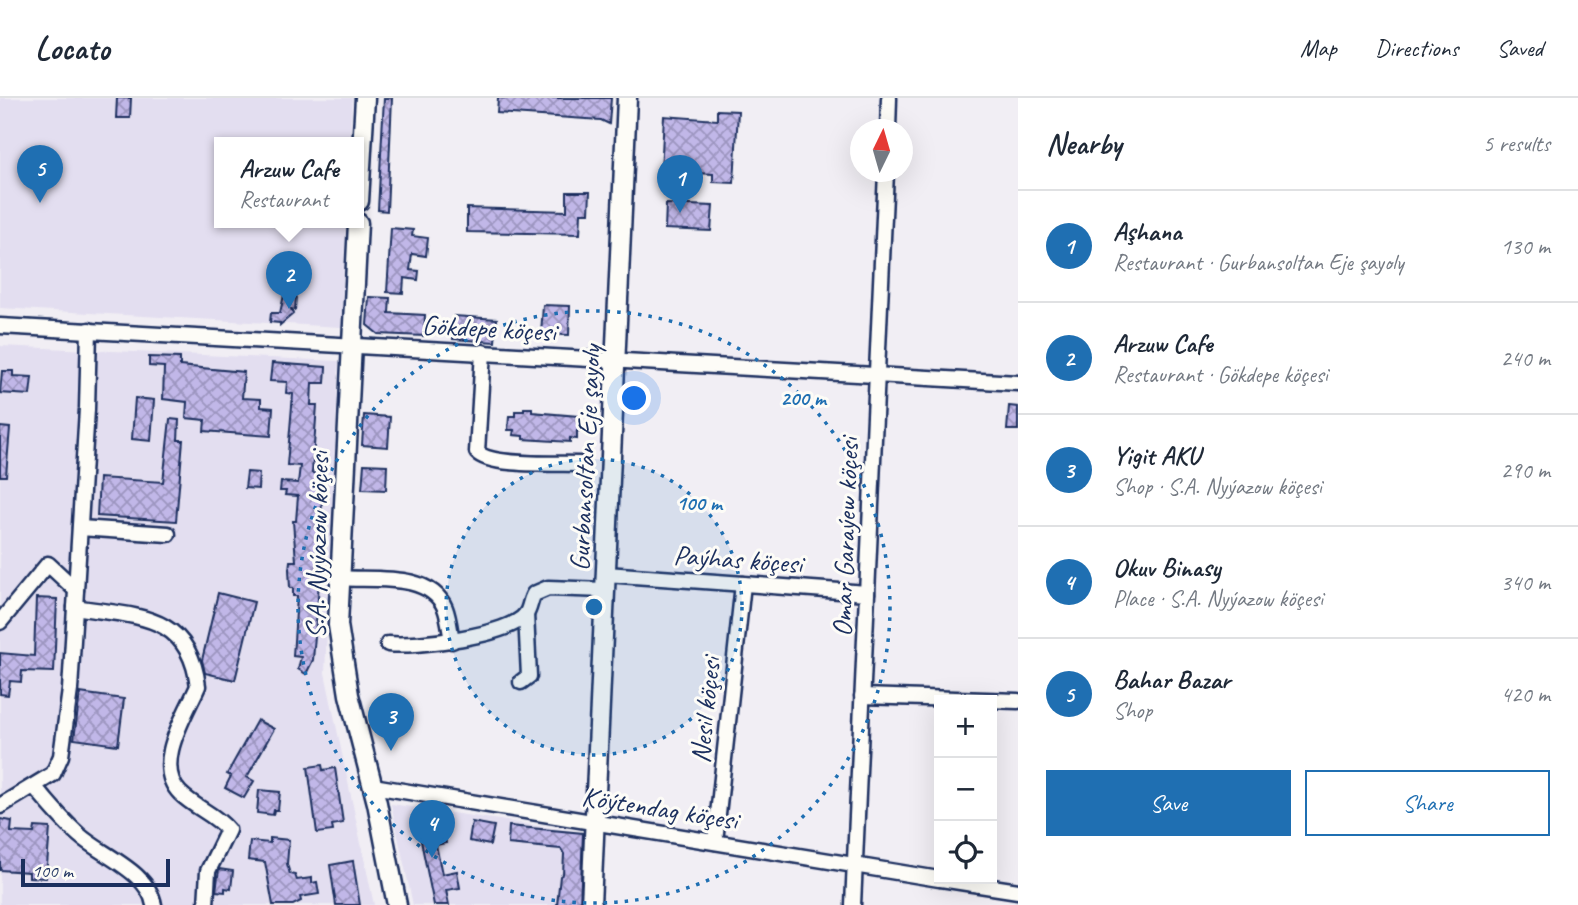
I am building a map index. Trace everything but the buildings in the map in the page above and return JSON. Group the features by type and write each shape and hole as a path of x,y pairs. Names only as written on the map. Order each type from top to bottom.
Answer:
{"main road":[{"path":"363,137 365,98"},
{"name":"Gurbansoltan Eje şayoly","path":"591,905 627,98"},
{"name":"S.A. Nyýazow köçesi","path":"358,228 339,578 341,652 373,786 397,905"}],"street":[{"path":"888,119 889,98"},
{"name":"Omar Garaýew köçesi","path":"853,905 886,182"},
{"name":"Gökdepe köçesi","path":"0,326 1018,383"},
{"path":"0,806 53,775 61,756 70,690 89,330"},
{"path":"483,352 477,452 481,457 498,461 580,464"},
{"path":"80,528 168,534"},
{"path":"0,622 48,564 76,590"},
{"path":"339,578 397,579 416,584 445,607 452,641"},
{"name":"Paýhas köçesi","path":"526,614 531,598 540,590 606,582 743,584 867,593"},
{"name":"Nesil köçesi","path":"715,842 743,584"},
{"path":"75,607 136,614 167,629 185,643 198,686 170,751 172,774 179,792 219,820 228,830 208,871 206,905"},
{"path":"388,644 410,646 452,641 484,633 526,614 530,664 529,676 521,682"},
{"path":"862,696 1018,701"},
{"path":"34,786 82,838 127,869 152,897 154,905"},
{"name":"Köýtendag köçesi","path":"373,786 934,878"},
{"name":"Köýtendag köçesi","path":"972,884 1018,891"}],"shaded area":[{"path":"0,98 352,98 350,137 214,137 214,228 346,228 341,327 0,308"},
{"path":"0,346 339,361 325,673 374,905 0,905"},
{"path":"391,804 587,833 581,905 413,905"}],"place":[{"name":"Bahar Bazar","path":"40,203"},
{"name":"Aşhana","path":"680,213"},
{"name":"Arzuw Cafe","path":"289,309"},
{"name":"Yigit AKU","path":"391,751"},
{"name":"Okuv Binasy","path":"432,858"}]}
